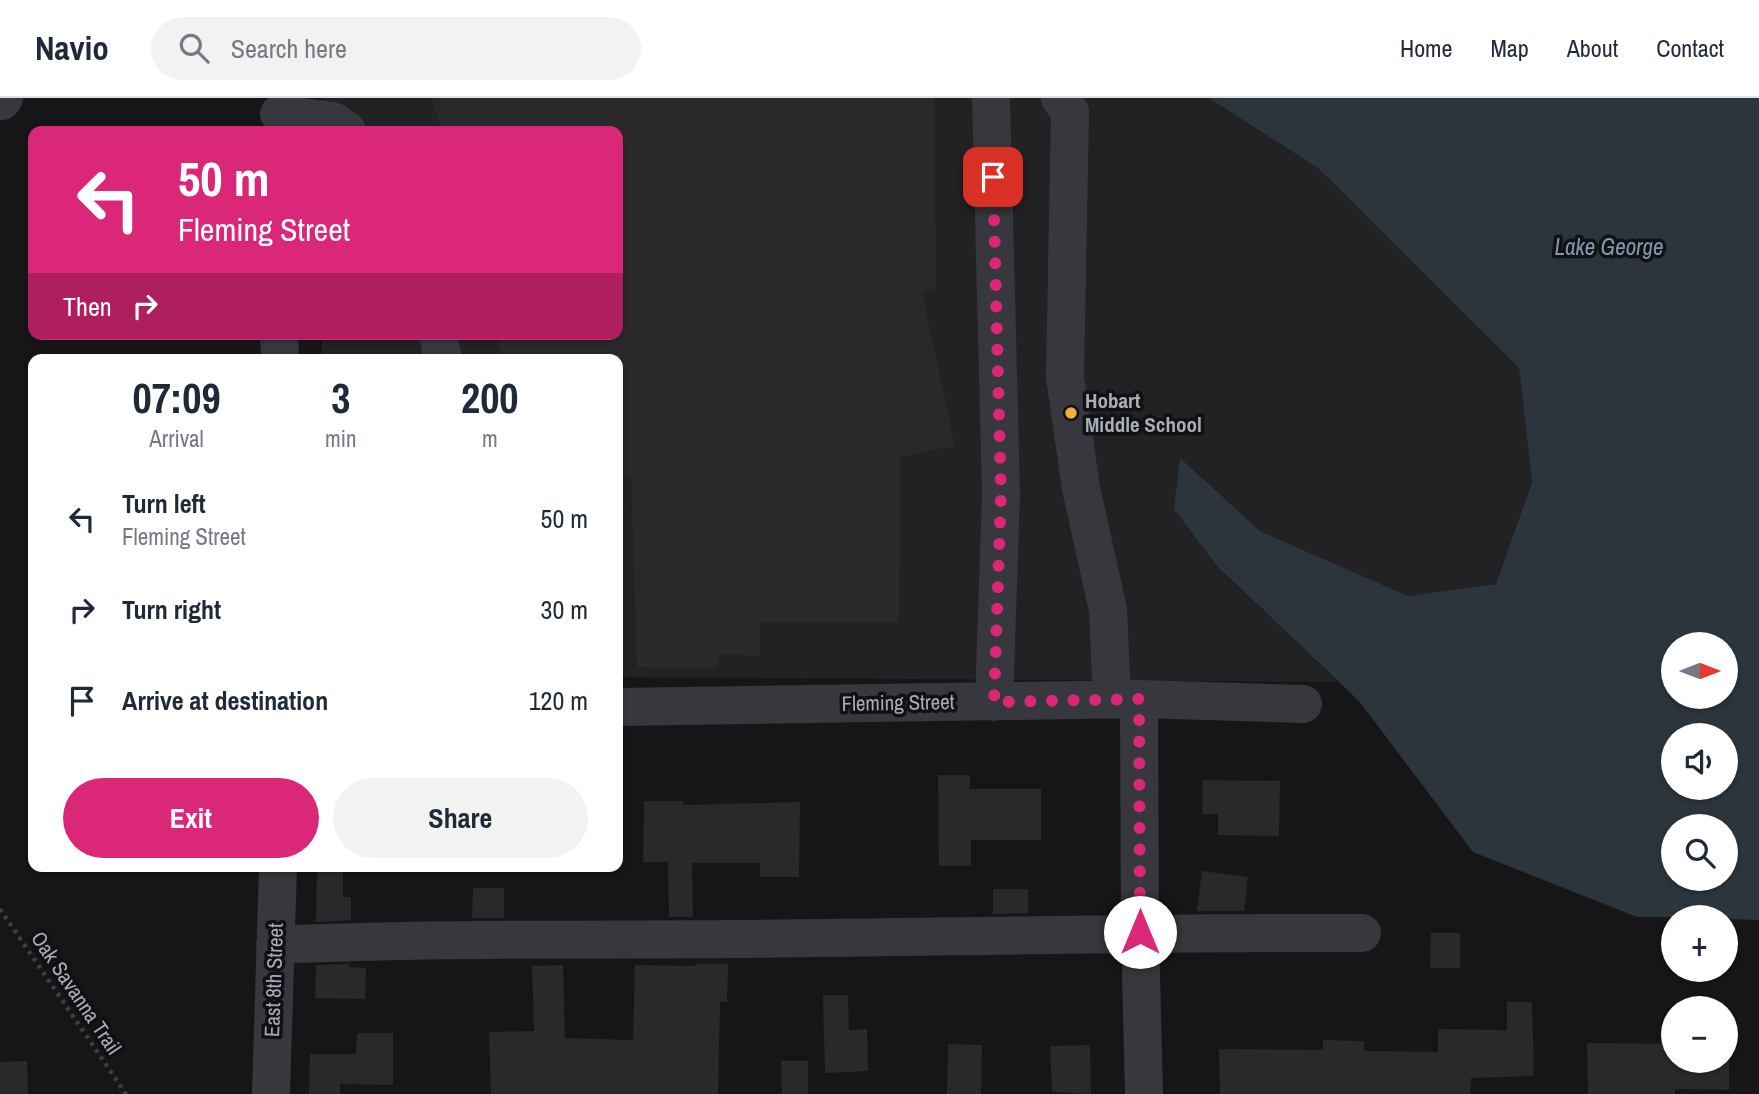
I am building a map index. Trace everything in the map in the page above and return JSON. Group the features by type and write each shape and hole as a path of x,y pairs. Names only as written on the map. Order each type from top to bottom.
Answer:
{"street":[{"path":"991,98 1001,494 994,702"},
{"path":"1060,98 1070,112 1065,377 1081,488 1126,700 1140,932 1144,1094"},
{"path":"279,115 333,121 340,126"},
{"name":"Fleming Street","path":"623,707 1126,700 1303,704"},
{"name":"East 8th Street","path":"271,1094 278,872"},
{"path":"275,946 365,942 1140,932 1362,933"}],"path":[{"name":"Oak Savanna Trail","path":"0,909 126,1094"}],"shaded area":[{"name":"Hobart Middle School","path":"323,98 1209,98 1319,169 1519,368 1532,482 1496,584 1408,596 1260,531 1180,459 1217,566 1338,682 623,677 623,354 322,354 322,340 623,340 623,126 322,126"}],"water":[{"name":"Lake George","path":"1209,98 1759,98 1759,920 1738,919 1738,905 1661,905 1661,917 1637,917 1473,852 1359,701 1217,566 1174,509 1180,458 1260,531 1408,596 1496,584 1532,482 1519,368 1319,169"}],"building":[{"path":"432,98 934,98 936,288 922,292 955,446 900,457 899,623 760,623 760,656 718,654 718,668 637,667 631,478 623,476 623,354 501,354 497,340 623,340 623,126 440,126"},
{"path":"938,775 970,775 970,789 1041,789 1041,840 971,840 971,866 939,866"},
{"path":"1203,780 1280,781 1279,836 1218,835 1218,814 1202,814"},
{"path":"644,801 683,801 683,805 800,802 799,877 760,877 760,863 692,863 693,917 669,917 668,862 643,862"},
{"path":"1202,871 1248,877 1244,911 1197,911"},
{"path":"317,872 343,872 343,897 351,897 351,920 316,922"},
{"path":"473,888 504,888 504,918 472,918"},
{"path":"993,889 1028,889 1028,913 993,914"},
{"path":"1431,933 1460,933 1460,968 1430,968"},
{"path":"349,964 349,967 366,968 365,999 315,998 316,965"},
{"path":"728,964 727,1002 720,1002 718,1094 491,1094 489,1032 534,1031 532,966 563,965 565,1038 633,1040 635,965"},
{"path":"823,995 848,995 849,1030 867,1029 868,1071 825,1073"},
{"path":"1507,1002 1532,1002 1534,1076 1471,1078 1470,1094 1220,1094 1219,1049 1323,1050 1323,1040 1364,1041 1364,1051 1438,1052 1438,1029 1507,1030"},
{"path":"357,1033 393,1033 393,1085 340,1084 340,1094 309,1094 310,1054 356,1054"},
{"path":"1587,1043 1661,1044 1661,1073 1729,1073 1729,1090 1675,1089 1675,1094 1588,1094"},
{"path":"948,1044 982,1045 981,1094 947,1094"},
{"path":"1090,1045 1091,1094 1052,1092 1050,1046"},
{"path":"27,1061 28,1094 0,1094 0,1062"},
{"path":"781,1061 808,1061 808,1094 782,1094"}],"place":[{"name":"Hobart Middle School","path":"1071,413"}],"route":[{"path":"993,177 1001,494 994,702 1139,699 1140,932"}]}
